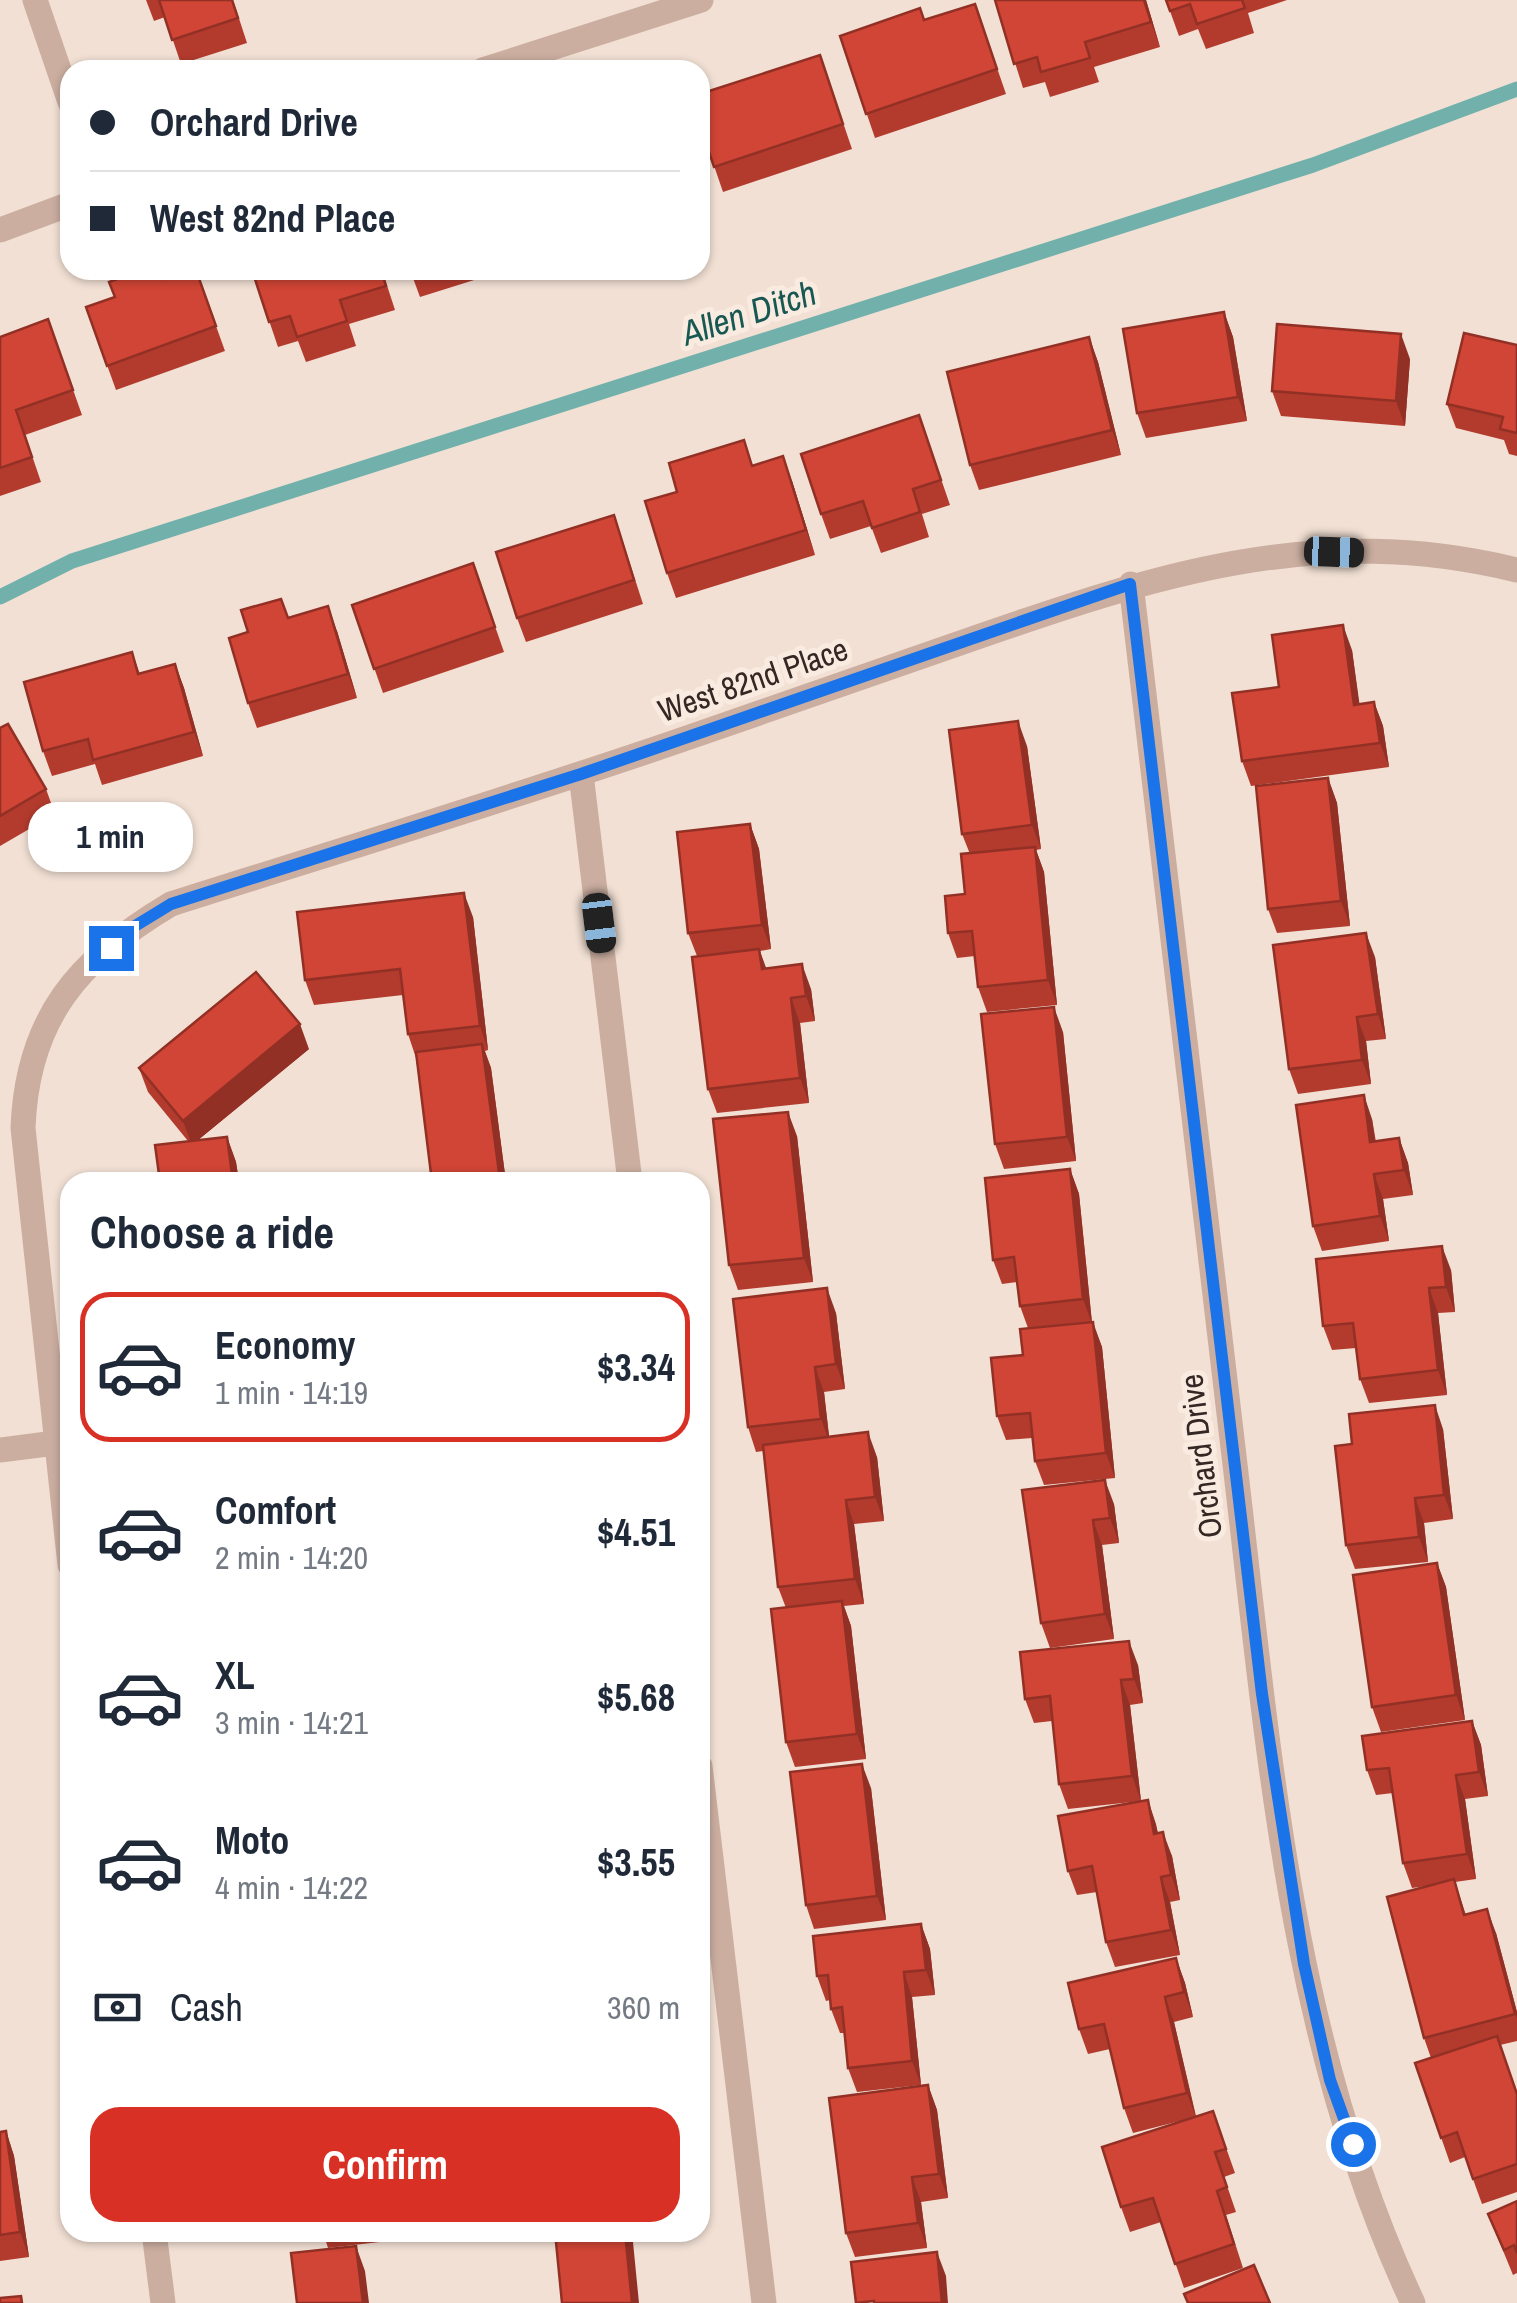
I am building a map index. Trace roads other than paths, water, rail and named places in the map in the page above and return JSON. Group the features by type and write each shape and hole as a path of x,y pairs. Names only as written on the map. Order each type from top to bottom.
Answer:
{"street":[{"path":"35,0 60,73"},
{"path":"514,60 700,0"},
{"path":"0,230 60,208"},
{"name":"West 82nd Place","path":"60,1483 23,1128 25,1080 34,1048 55,1006 135,926 171,904 581,774 1130,584 1234,560 1334,552 1440,556 1517,570"},
{"name":"Orchard Drive","path":"1130,584 1260,1674 1304,1964 1330,2080 1414,2303"},
{"path":"581,774 629,1172"},
{"path":"0,1450 55,1443"},
{"path":"710,1850 764,2303"},
{"path":"155,2242 163,2303"}],"waterway":[{"name":"Allen Ditch","path":"0,597 72,561 1313,165 1517,89"}]}
